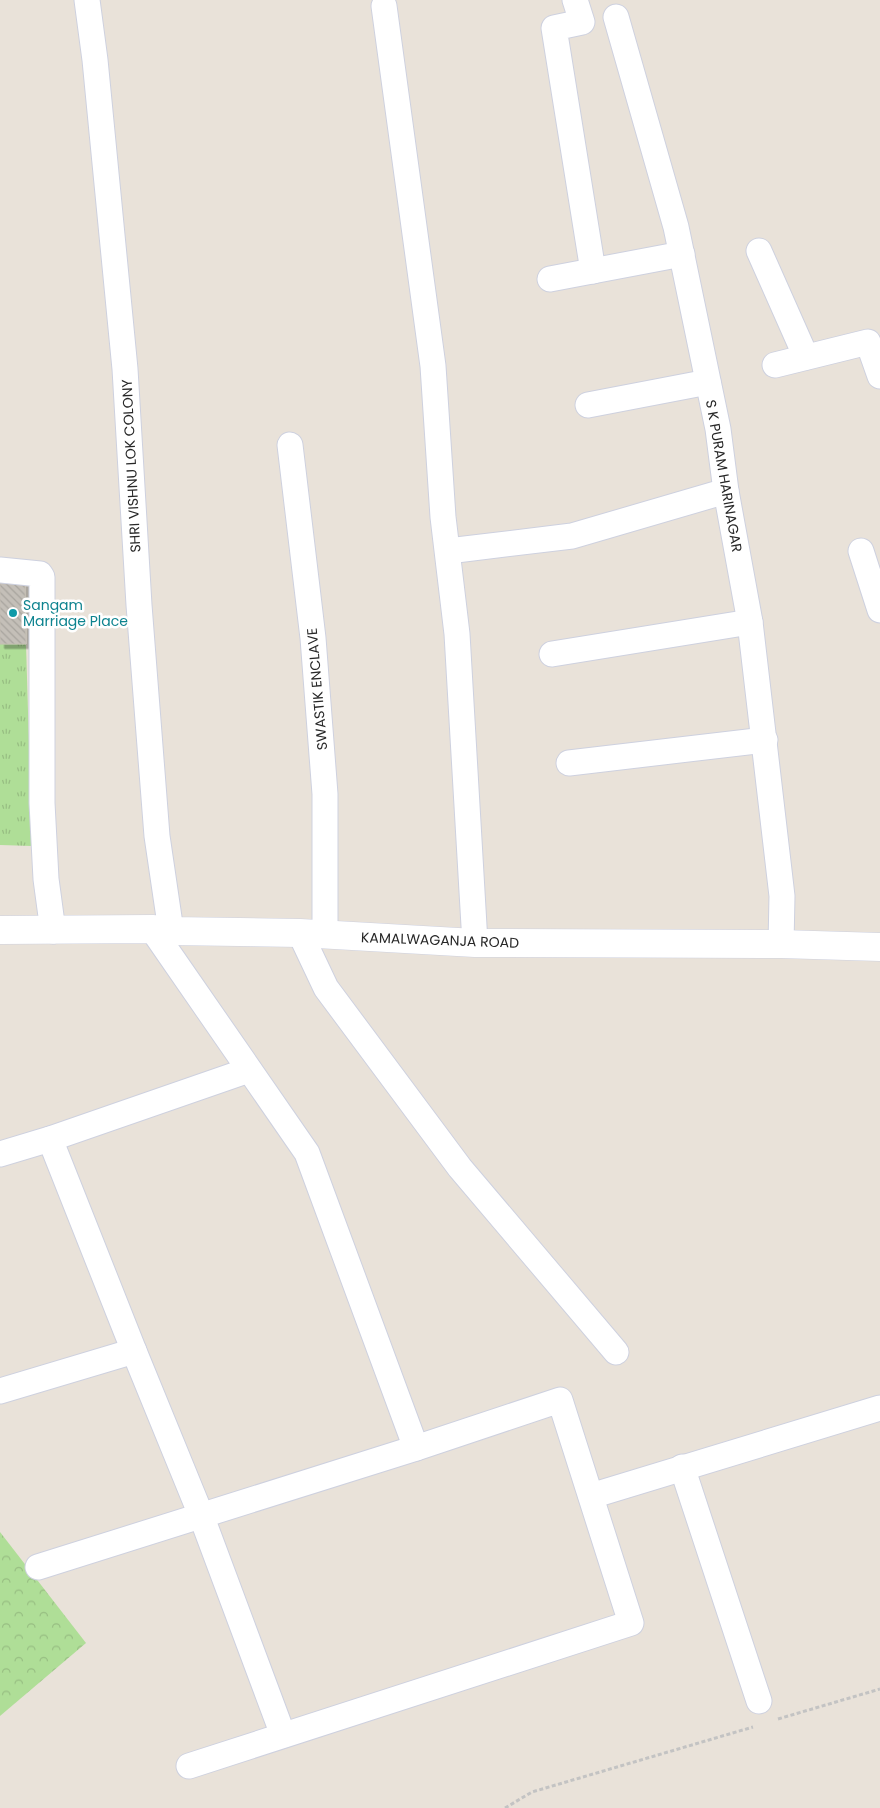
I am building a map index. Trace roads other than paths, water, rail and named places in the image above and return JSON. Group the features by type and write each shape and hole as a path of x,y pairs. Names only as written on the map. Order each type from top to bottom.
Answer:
{"main road":[{"name":"KAMALWAGANJA ROAD","path":"0,930 162,930 313,934 475,943 782,944 880,947"}],"street":[{"name":"SHRI VISHNU LOK COLONY","path":"87,0 95,60 125,370 162,930"},
{"path":"575,0 582,22 554,28 593,271"},
{"path":"384,6 433,366 443,517 457,634 475,943"},
{"name":"S K PURAM HARINAGAR","path":"616,17 676,227 718,429 726,491 750,622 782,896 782,944"},
{"path":"758,251 806,357"},
{"path":"550,279 682,254"},
{"path":"775,365 868,342 880,376"},
{"path":"588,406 708,382"},
{"name":"SWASTIK ENCLAVE","path":"290,445 313,638 324,784 313,934"},
{"path":"448,551 572,536 726,491"},
{"path":"861,551 880,610"},
{"path":"0,570 40,574 42,577 42,803 46,878 53,931"},
{"path":"552,654 750,622"},
{"path":"569,763 764,740"},
{"path":"162,930 249,1070 308,1154 416,1448"},
{"path":"313,934 326,988 460,1168 616,1352"},
{"path":"0,1154 50,1139 249,1070"},
{"path":"50,1139 201,1515 283,1735"},
{"path":"0,1391 134,1351"},
{"path":"38,1567 416,1448 560,1400 631,1623 188,1766"},
{"path":"591,1496 880,1408"},
{"path":"682,1467 764,1716"}],"place":[{"name":"Sangam Marriage Place","path":"13,613"}]}
